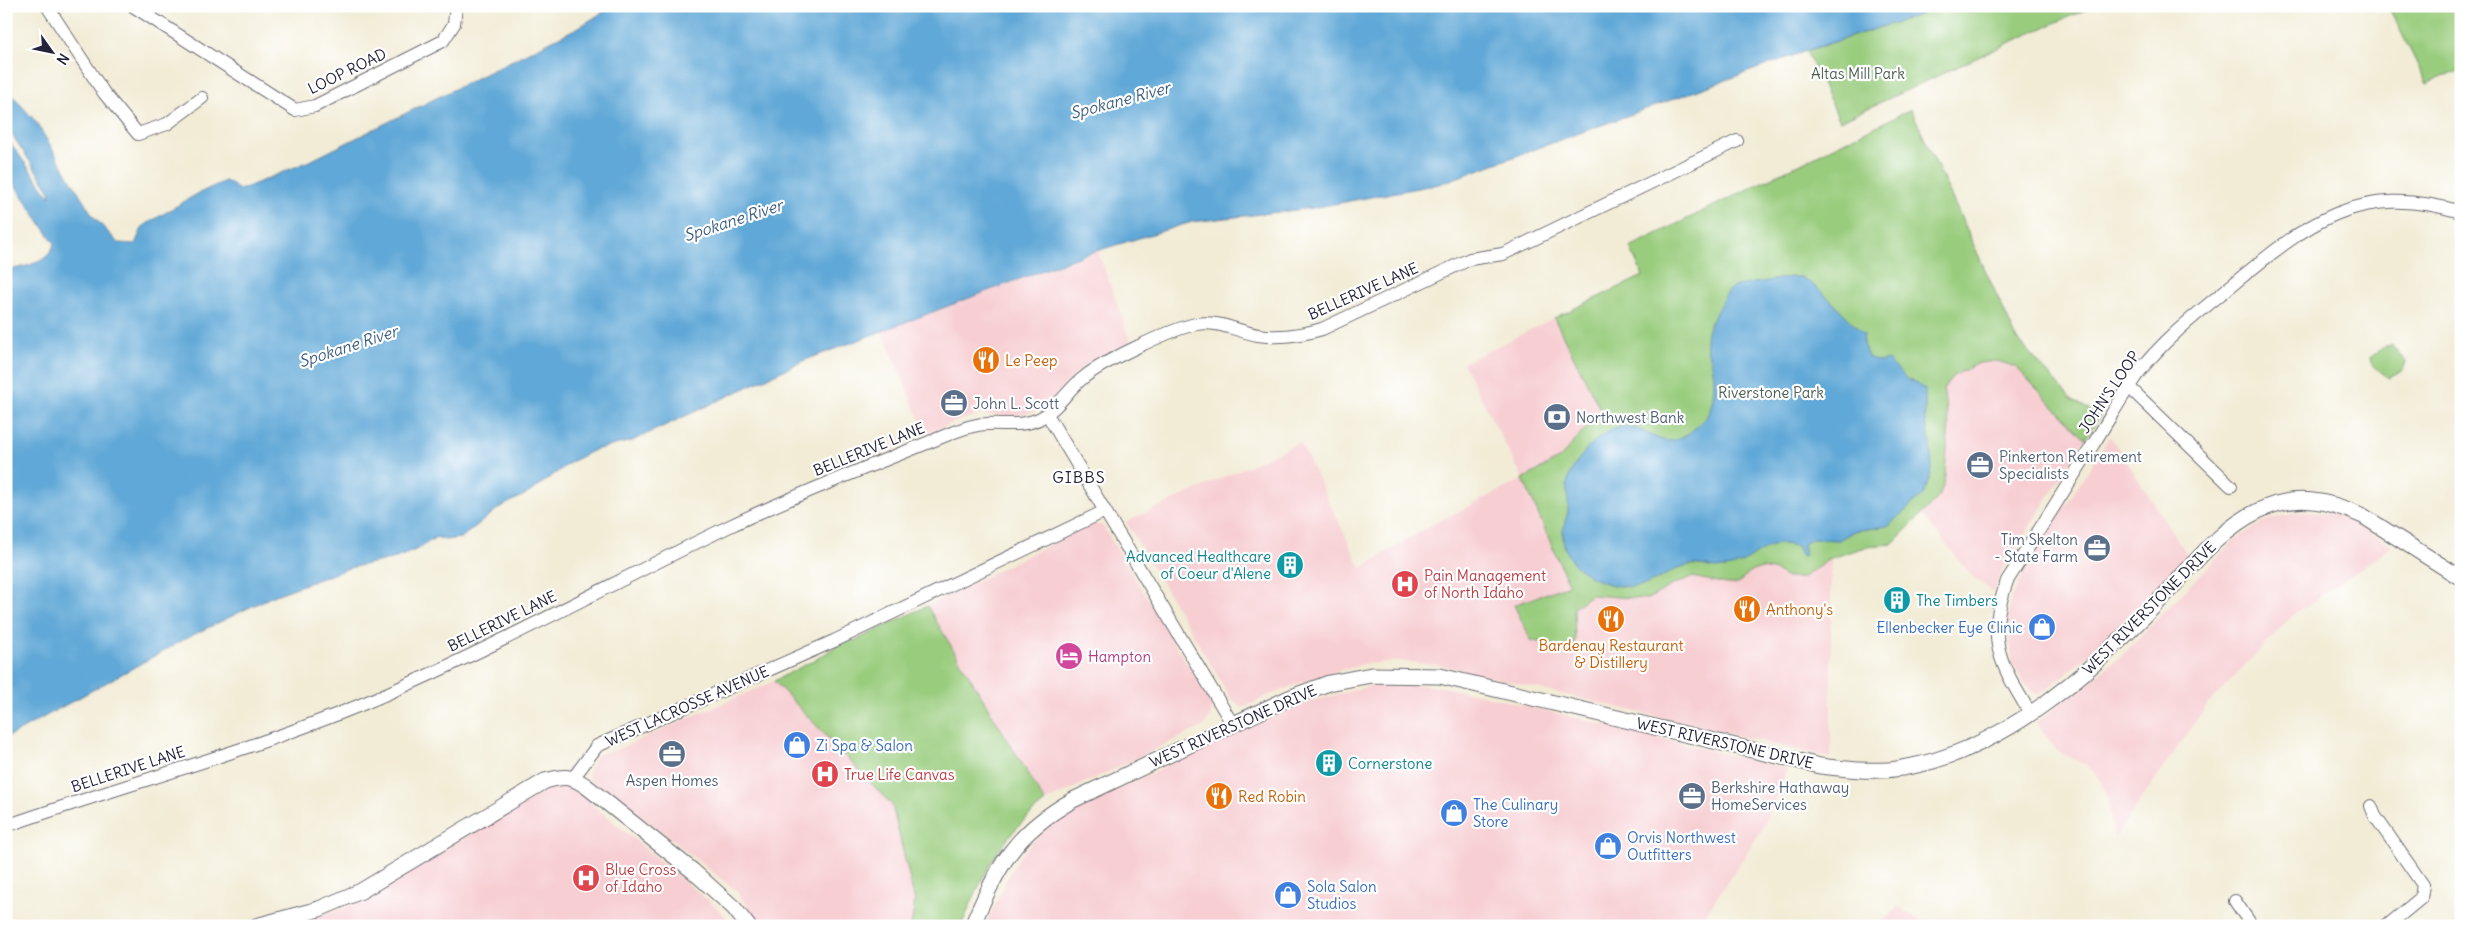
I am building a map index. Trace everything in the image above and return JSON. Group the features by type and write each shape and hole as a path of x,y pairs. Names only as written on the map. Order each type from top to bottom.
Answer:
{"street":[{"path":"47,6 104,93 138,134 167,124 202,98"},
{"name":"LOOP ROAD","path":"133,6 295,110 315,106 443,41 454,24 456,6"},
{"name":"BELLERIVE LANE","path":"6,826 207,761 310,725 358,706 487,647 779,504 954,432 985,424 1021,424 1047,414 1078,382 1094,370 1178,329 1197,324 1213,324 1260,335 1277,336 1322,330 1470,259 1503,254 1737,141"},
{"name":"JOHN'S LOOP","path":"2030,713 2004,669 1996,637 1998,607 2006,581 2129,388 2173,334 2291,238 2331,214 2379,203 2414,202 2461,212"},
{"path":"2129,388 2231,486"},
{"path":"1047,414 1233,725"},
{"name":"WEST RIVERSTONE DRIVE","path":"972,926 1007,854 1024,834 1047,815 1074,800 1289,698 1329,683 1371,675 1440,676 1820,766 1862,771 1902,768 1936,760 1973,746 2030,713 2091,668 2221,537 2246,518 2277,504 2295,500 2314,500 2347,508 2363,516 2461,578"},
{"name":"WEST LACROSSE AVENUE","path":"574,778 597,746 834,641 1106,510"},
{"path":"256,926 319,909 352,895 545,781 556,778 574,778 692,871 734,908 748,926"},
{"path":"2371,806 2375,816 2423,884 2421,898 2387,926"},
{"path":"2235,902 2252,926"}],"shaded area":[{"path":"1098,251 1131,343 1092,362 1076,373 1055,397 1045,406 1033,412 1013,417 982,414 960,420 926,434 882,331"},
{"path":"1554,318 1601,411 1560,458 1523,479 1463,363"},
{"path":"1997,361 2016,367 2021,371 2085,439 2003,569 1993,592 1974,578 1922,515 1937,499 1944,485 1949,425 1943,389 1953,376 1966,368 1979,363"},
{"path":"2110,436 2188,556 2085,658 2041,694 2036,694 2028,688 2013,665 2007,621 2011,597 2032,559"},
{"path":"1300,442 1361,568 1433,524 1523,479 1569,585 1530,639 1571,650 1575,641 1574,607 1591,595 1648,599 1674,584 1693,577 1727,584 1762,568 1773,570 1787,578 1802,578 1831,558 1831,758 1440,665 1400,661 1364,664 1302,682 1246,707 1241,707 1232,700 1126,522"},
{"path":"2299,512 2332,514 2365,528 2392,546 2291,617 2208,704 2114,838 2107,795 2098,776 2086,765 2056,750 2036,723 2120,657 2234,540 2266,520"},
{"path":"1092,523 1103,526 1208,698 1212,707 1211,715 1204,726 1045,802 927,606"},
{"path":"774,681 892,805 915,901 911,926 760,926 737,891 606,789 590,781 588,772 595,757 602,753 613,751"},
{"path":"1394,683 1441,687 1478,694 1787,769 1763,828 1702,920 1692,926 985,926 1020,856 1039,835 1060,817 1214,743 1308,702 1369,686"},
{"path":"566,785 583,792 593,805 716,907 735,926 285,926 346,907 546,790"},
{"path":"1898,907 1929,926 1878,926"}],"green space":[{"name":"Altas Mill Park","path":"1947,6 2094,6 2013,41 1840,121 1806,51"},
{"path":"2388,6 2461,6 2461,69 2427,84"},
{"name":"Riverstone Park","path":"1911,109 2017,339 2071,399 2100,416 2085,439 2016,367 1997,361 1979,363 1953,376 1943,389 1949,425 1944,485 1937,499 1892,544 1869,546 1831,558 1802,578 1787,578 1773,570 1762,568 1752,571 1737,584 1727,584 1692,577 1674,584 1648,599 1591,595 1574,607 1575,641 1571,650 1531,640 1514,605 1569,585 1523,479 1560,458 1601,411 1554,318 1643,276 1630,247"},
{"path":"2391,345 2406,362 2403,370 2388,378 2371,363 2370,358 2385,346"},
{"path":"927,606 1045,802 1015,830 994,858 985,873 961,926 911,926 915,901 892,805 774,681 820,657 843,642 856,640"}],"water":[{"name":"Spokane River","path":"613,6 1947,6 1806,51 1439,184 1313,208 1192,222 1083,255 803,361 632,441 594,450 571,462 530,492 499,508 461,538 445,540 436,537 418,549 396,558 349,568 273,596 187,638 6,738 6,271 42,260 52,250 54,243 6,172 6,137 50,197 50,191 6,126 6,88 36,122 93,216 118,243 135,244 143,226 197,194 225,181 231,183 239,190 314,159 579,27"},
{"path":"1801,277 1818,289 1864,334 1863,344 1868,357 1880,362 1888,360 1908,380 1917,383 1925,391 1925,424 1930,441 1932,470 1924,494 1888,526 1854,531 1839,540 1813,539 1803,544 1805,555 1802,556 1797,546 1778,544 1734,566 1722,568 1689,565 1650,583 1632,587 1605,583 1581,570 1565,550 1563,534 1568,511 1567,485 1573,467 1587,449 1614,429 1622,427 1632,428 1657,438 1674,440 1695,428 1707,416 1712,404 1714,374 1706,336 1724,296 1730,289 1736,286"}],"place":[{"name":"Le Peep","path":"986,360"},
{"name":"John L. Scott","path":"954,403"},
{"name":"Northwest Bank","path":"1557,417"},
{"name":"Pinkerton Retirement Specialists","path":"1980,465"},
{"name":"Tim Skelton - State Farm","path":"2097,548"},
{"name":"Advanced Healthcare of Coeur d'Alene","path":"1290,565"},
{"name":"Pain Management of North Idaho","path":"1405,584"},
{"name":"The Timbers","path":"1897,600"},
{"name":"Anthony's","path":"1747,609"},
{"name":"Bardenay Restaurant & Distillery","path":"1611,619"},
{"name":"Ellenbecker Eye Clinic","path":"2042,627"},
{"name":"Hampton","path":"1069,656"},
{"name":"Zi Spa & Salon","path":"797,745"},
{"name":"Aspen Homes","path":"672,754"},
{"name":"Cornerstone","path":"1329,763"},
{"name":"True Life Canvas","path":"825,774"},
{"name":"Red Robin","path":"1219,796"},
{"name":"Berkshire Hathaway HomeServices","path":"1692,796"},
{"name":"The Culinary Store","path":"1454,813"},
{"name":"Orvis Northwest Outfitters","path":"1608,846"},
{"name":"Blue Cross of Idaho","path":"586,878"},
{"name":"Sola Salon Studios","path":"1288,895"}],"district":[{"name":"GIBBS","path":"1079,477"}]}
